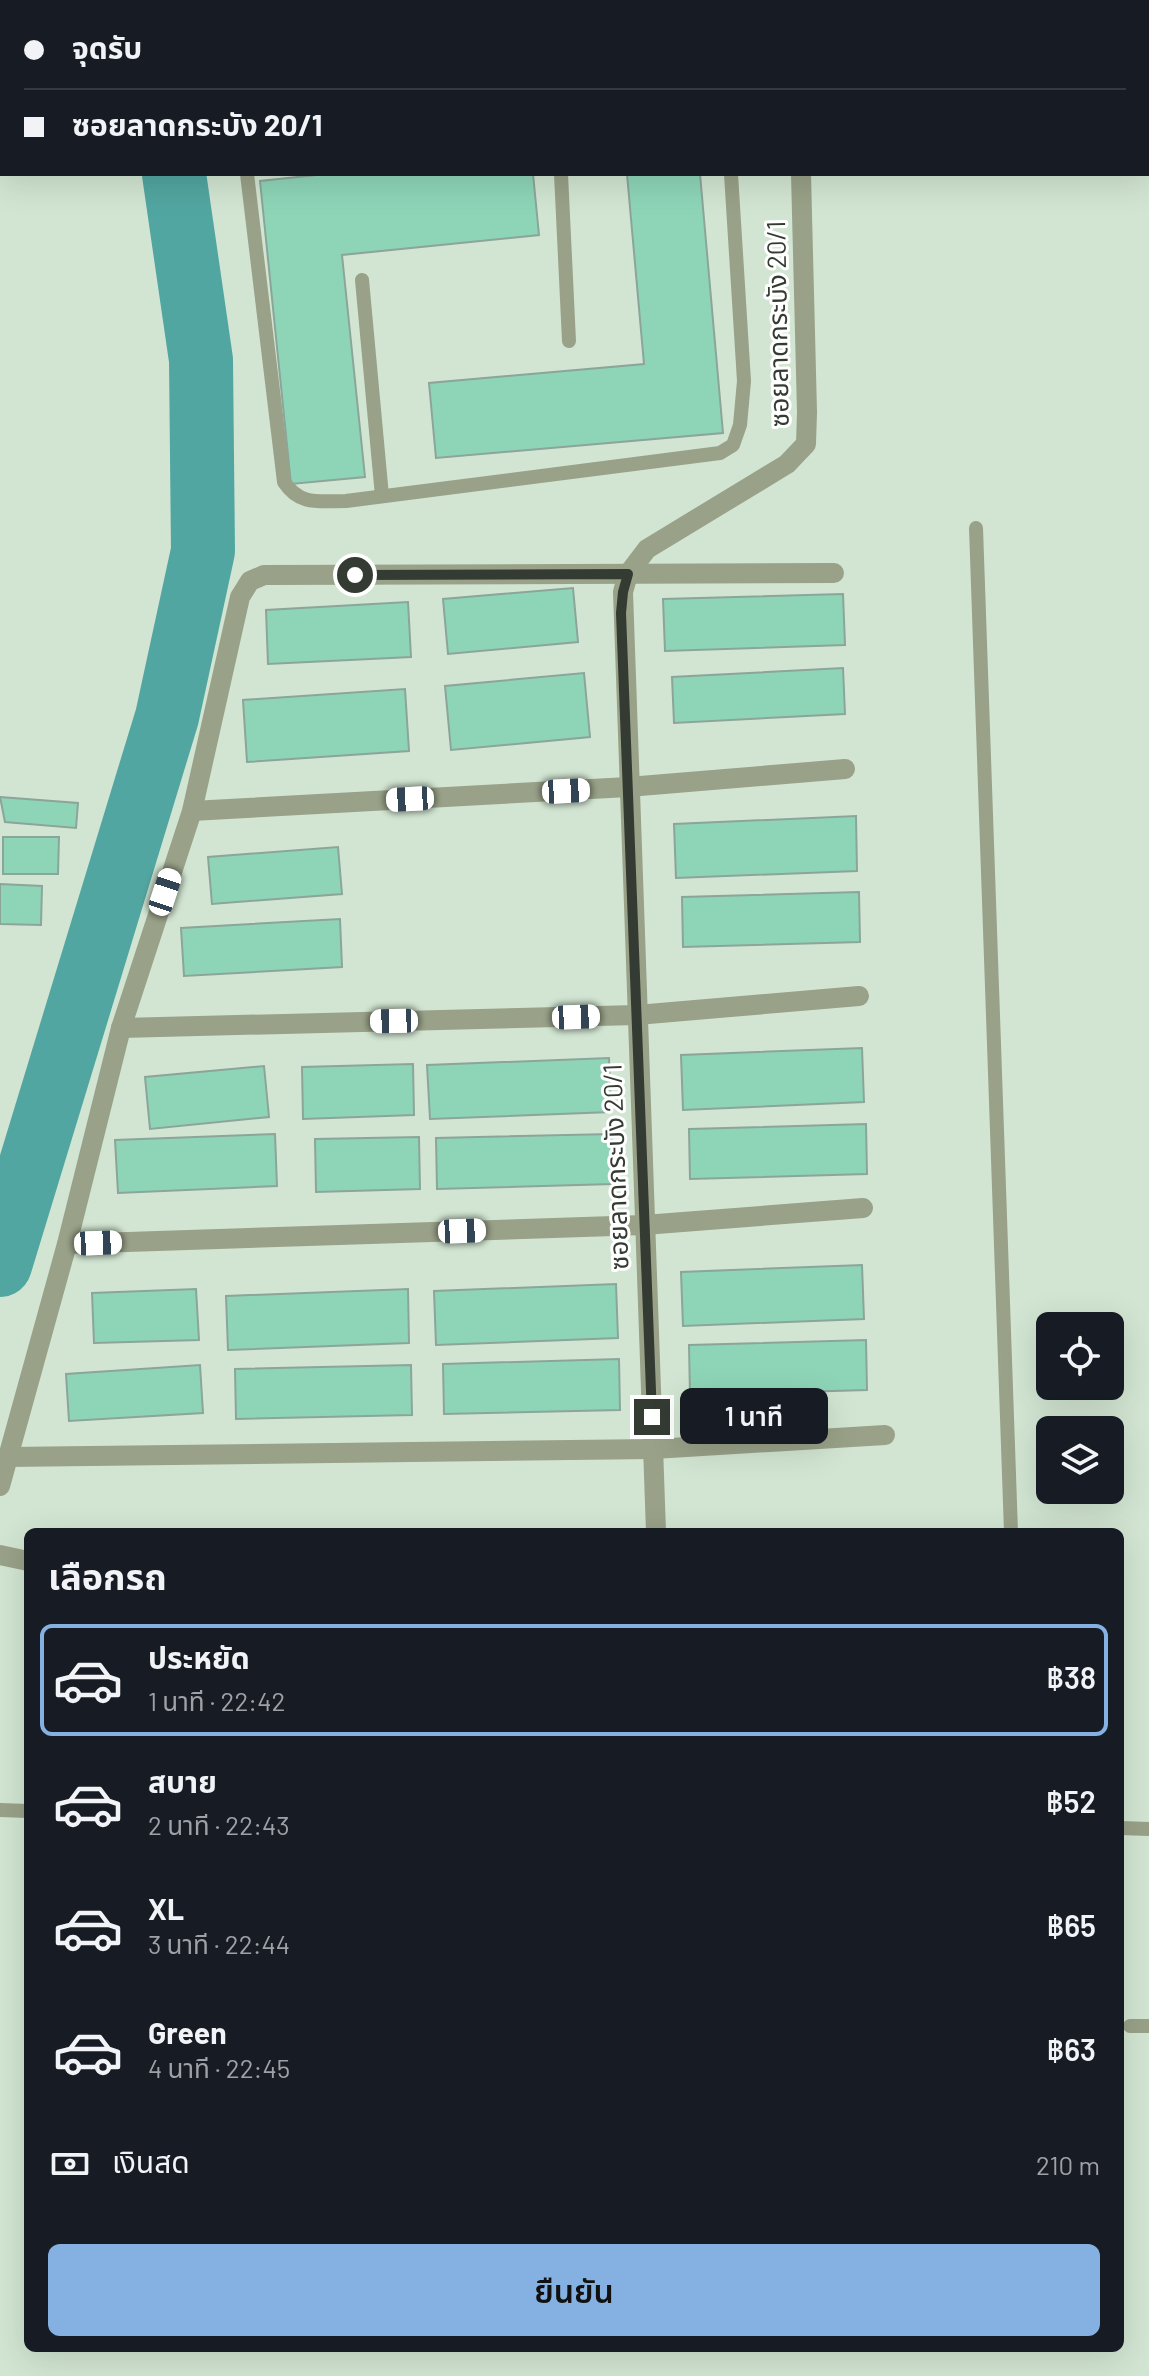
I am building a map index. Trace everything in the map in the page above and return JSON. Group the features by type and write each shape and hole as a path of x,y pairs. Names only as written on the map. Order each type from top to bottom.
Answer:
{"street":[{"name":"ซอยลาดกระบัง 20/1","path":"656,1528 621,613 623,592 628,574 647,549 787,464 806,444 801,176"},
{"path":"0,1486 67,1244 121,1028 192,811 240,597 250,581 264,575 834,573"},
{"path":"192,811 628,787 845,769"},
{"path":"121,1028 637,1015 859,996"},
{"path":"67,1244 644,1225 863,1208"},
{"path":"7,1457 654,1449 885,1435"},
{"path":"0,1555 24,1560"}],"lane":[{"path":"247,176 284,482 293,495 307,501 346,501 720,453 733,445 740,425 744,381 731,176"},
{"path":"561,176 569,341"},
{"path":"362,280 382,496"},
{"path":"976,528 1011,1528"},
{"path":"0,1810 24,1811"},
{"path":"1124,1828 1149,1829"},
{"path":"1130,2026 1149,2026"}],"building":[{"path":"307,176 533,176 539,235 342,255 365,477 291,484 260,181"},
{"path":"627,176 700,176 723,433 436,458 429,383 644,364"},
{"path":"573,588 578,642 448,654 443,599"},
{"path":"843,594 845,645 665,651 663,599"},
{"path":"408,602 411,657 268,664 266,610"},
{"path":"843,668 845,714 674,723 672,677"},
{"path":"584,673 590,737 451,750 445,686"},
{"path":"405,689 409,751 247,762 243,700"},
{"path":"0,797 78,803 76,828 5,822"},
{"path":"856,816 857,871 676,878 674,824"},
{"path":"3,837 59,837 58,874 3,874"},
{"path":"338,847 342,894 212,904 208,857"},
{"path":"0,884 42,886 41,925 0,924"},
{"path":"859,892 860,942 683,947 682,897"},
{"path":"340,919 342,967 184,976 181,928"},
{"path":"862,1048 864,1102 683,1110 681,1055"},
{"path":"609,1058 611,1112 430,1119 427,1065"},
{"path":"413,1064 414,1115 303,1119 302,1067"},
{"path":"264,1066 269,1117 150,1129 145,1077"},
{"path":"866,1124 867,1174 690,1179 689,1129"},
{"path":"275,1134 277,1186 118,1193 115,1140"},
{"path":"612,1134 613,1184 437,1189 436,1138"},
{"path":"419,1137 420,1189 316,1192 315,1139"},
{"path":"862,1265 864,1319 683,1326 681,1272"},
{"path":"616,1284 618,1338 436,1345 434,1291"},
{"path":"196,1289 199,1340 94,1343 92,1293"},
{"path":"408,1289 409,1343 228,1350 226,1296"},
{"path":"866,1340 867,1390 690,1395 689,1345"},
{"path":"619,1359 620,1410 444,1414 443,1364"},
{"path":"200,1365 203,1413 69,1421 66,1374"},
{"path":"411,1365 412,1415 236,1419 235,1369"}],"waterway":[{"path":"0,1265 167,717 203,551 201,360 174,176"}],"route":[{"path":"355,575 628,574 621,613 652,1417"}]}
